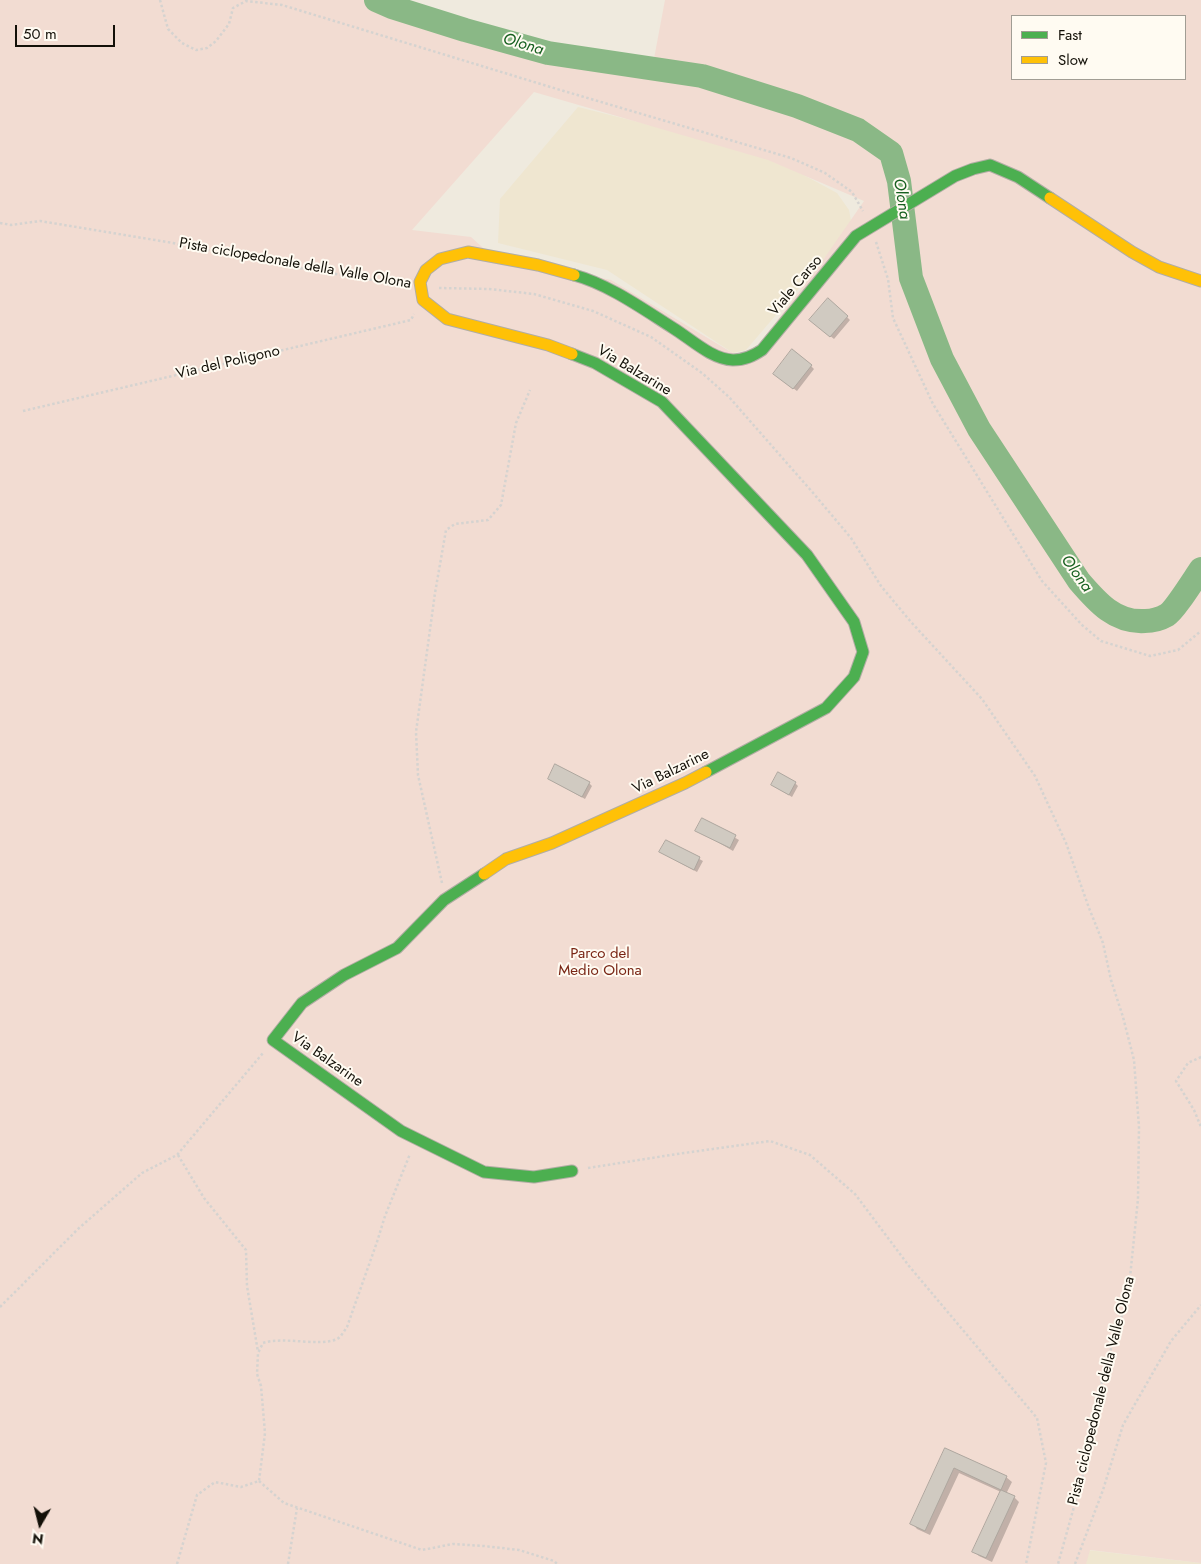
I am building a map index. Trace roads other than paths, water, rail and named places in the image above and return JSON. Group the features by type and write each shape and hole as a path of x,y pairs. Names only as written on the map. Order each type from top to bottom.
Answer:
{"street":[{"name":"Viale Carso","path":"422,300 420,286 426,270 440,259 468,252 538,264 581,277 602,286 714,355 733,360 749,358 762,350 856,236 955,176 990,165 1018,177 1132,252 1159,267 1201,281"},
{"name":"Via Balzarine","path":"422,300 447,319 548,345 595,363 662,402 807,555 854,622 863,652 854,677 826,708 684,784 552,843 506,859 444,900 397,948 344,975 302,1003 273,1040 401,1131 484,1172 534,1177 572,1171"}],"waterway":[{"name":"Olona","path":"376,0 392,7 465,30 548,53 702,76 797,106 858,130 891,153 899,181 911,278 942,359 979,429 1079,581 1100,603 1116,615 1134,621 1151,621 1162,618 1170,612 1201,569"}],"park label":[{"name":"Parco del Medio Olona","path":"600,962"}]}
